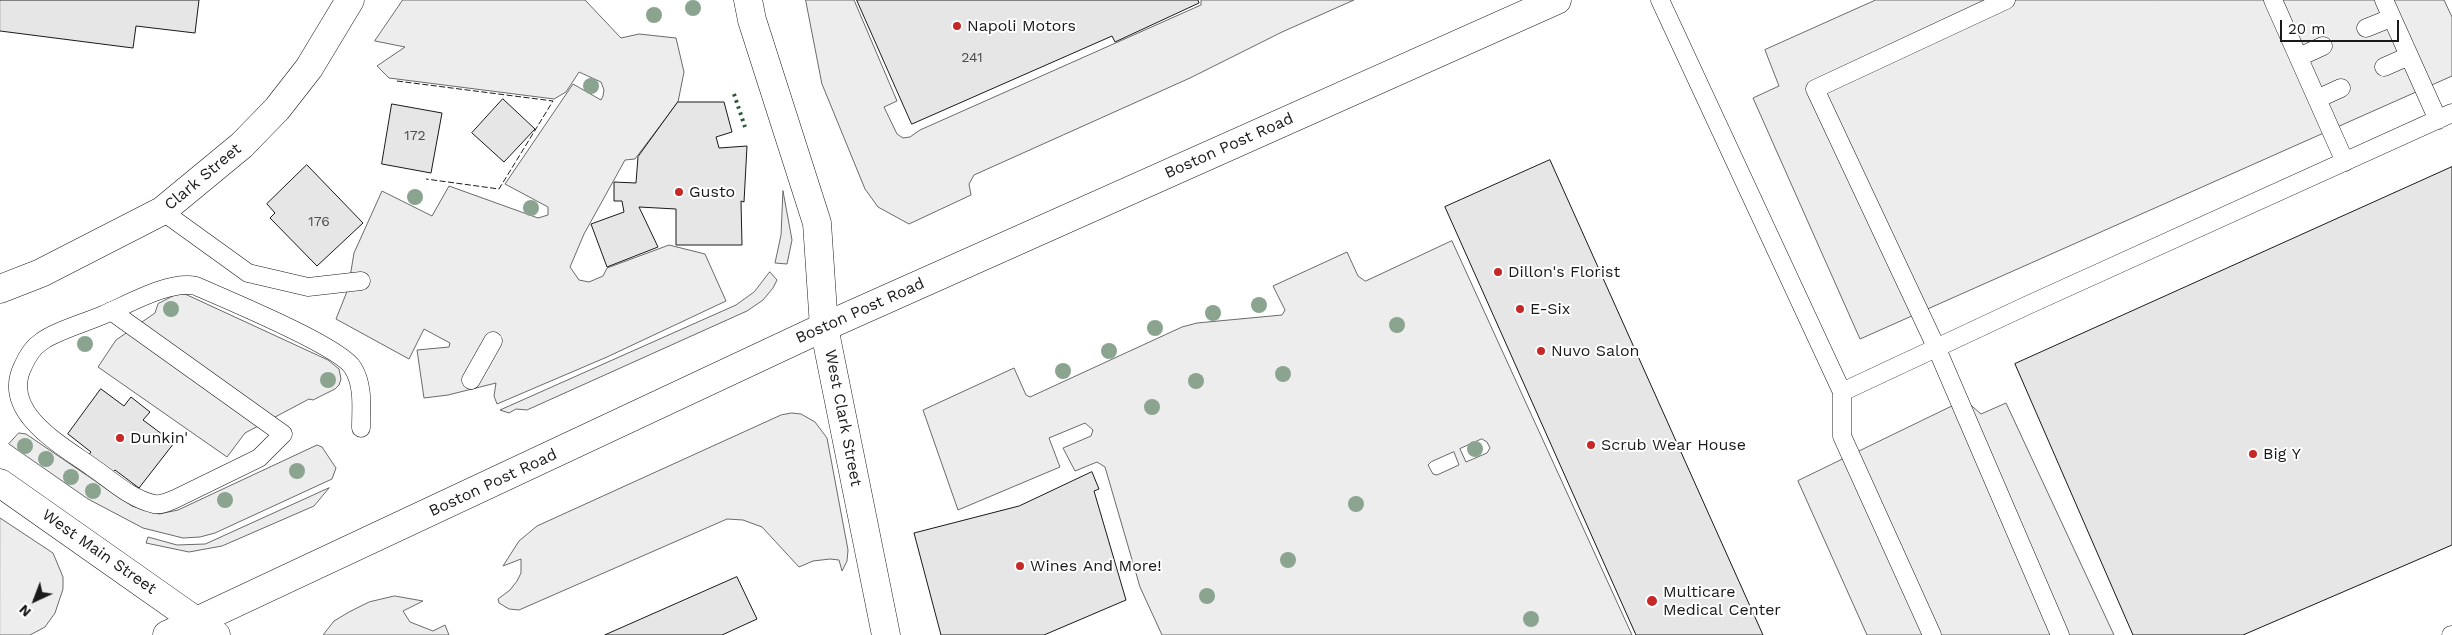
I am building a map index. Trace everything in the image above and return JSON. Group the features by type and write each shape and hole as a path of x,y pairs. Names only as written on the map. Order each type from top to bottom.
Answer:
{"main road":[{"name":"Clark Street","path":"0,289 40,273 162,211 242,145 277,109 308,68 350,0"},
{"name":"West Clark Street","path":"748,0 752,20 818,223 824,326 886,635"},
{"name":"Boston Post Road","path":"167,635 207,628 824,326 1558,0"},
{"name":"West Main Street","path":"0,483 207,628"}],"lane":[{"path":"1660,0 1842,392 1842,436 1932,635"},
{"path":"2006,0 1815,89 1937,349 2060,635"},
{"path":"1842,392 2028,305 2445,116 2409,56 2384,0"},
{"path":"2276,1 2344,162"},
{"path":"2366,28 2391,18"},
{"path":"2299,58 2323,46"},
{"path":"2384,67 2409,56"},
{"path":"2317,99 2341,88"},
{"path":"162,211 248,273 308,287 361,281"},
{"path":"111,312 283,434 259,458 165,504 156,504 135,496 36,426 22,409 16,392 18,374 28,356 41,341 172,286 185,284 205,290 329,348 352,366 361,388 361,428"},
{"path":"471,380 493,340"}],"shaded area":[{"path":"403,0 585,0 621,38 639,34 676,38 684,72 678,102 635,159 625,160 584,234 570,267 579,280 589,282 603,276 607,268 669,245 705,254 726,301 607,357 497,404 494,396 496,383 448,395 424,398 417,350 449,347 450,343 424,329 409,359 336,319 348,289 354,253 382,191 432,216 449,186 538,218 548,215 548,207 505,184 573,84 601,100 603,96 604,90 601,82 579,72 566,92 554,99 389,78 377,66 405,47 375,41"},
{"path":"806,0 854,0 897,101 884,107 897,134 903,138 910,137 920,130 1201,5 1201,0 1354,0 1282,32 1190,78 974,175 969,184 971,195 909,224 878,207 865,189 822,84"},
{"path":"1876,0 2444,0 2452,17 2452,76 1860,339 1753,98 1779,86 1765,50"},
{"path":"783,191 792,240 787,264 775,263 781,235"},
{"path":"1452,241 1632,635 1162,635 1140,587 1105,467 1097,462 1075,471 1063,448 1091,436 1093,430 1085,423 1049,438 1060,467 958,510 923,410 1014,368 1026,395 1030,397 1182,327 1197,323 1282,315 1285,310 1273,286 1347,252 1358,276 1365,281","holes":["1482,439 1487,442 1490,448 1487,453 1466,462 1460,449","1454,452 1459,465 1437,475 1433,474 1428,465"]},
{"path":"770,272 777,280 773,288 763,300 747,311 527,410 516,409 509,413 500,410 736,305 754,292"},
{"path":"177,294 185,294 328,360 339,369 341,379 339,385 335,389 313,400 309,399 245,433 227,457 98,367 116,340 155,313 158,304"},
{"path":"1965,400 1981,414 2006,403 2114,635 1867,635 1798,481"},
{"path":"801,414 815,422 827,438 848,550 847,561 842,571 839,560 830,559 813,561 799,567 762,527 743,520 727,519 519,610 509,609 499,603 498,599 510,590 521,573 521,559 503,566 519,541 537,526 781,415"},
{"path":"19,433 26,434 132,506 159,514 178,510 317,445 322,447 336,468 332,479 215,533 200,537 183,538 143,528 88,499 9,444"},
{"path":"329,488 314,506 222,546 189,552 146,543 148,537 177,545 205,544"},
{"path":"0,518 53,553 63,577 63,589 55,613 45,627 30,635 0,635"},
{"path":"395,596 423,601 403,611 410,622 433,631 445,625 449,635 323,635 334,621 349,612 369,602"}],"building":[{"path":"0,0 199,0 195,33 136,26 133,48 0,31"},
{"path":"857,0 1198,0 1199,3 1115,42 1112,36 912,124"},
{"path":"503,99 535,129 504,162 472,133"},
{"name":"Gusto","path":"678,102 724,102 732,132 716,137 719,148 747,146 744,202 741,201 742,245 676,245 676,209 639,207 658,247 607,267 591,224 624,212 622,201 614,201 614,182 636,183 638,157"},
{"path":"392,104 442,113 431,173 382,164"},
{"path":"1550,160 1763,635 1636,635 1445,207"},
{"path":"307,165 363,223 317,266 270,218 275,213 267,204"},
{"name":"Big Y","path":"2452,167 2452,545 2243,635 2133,635 2015,364"},
{"name":"Dunkin'","path":"101,389 124,406 131,397 150,412 143,420 174,443 139,488 115,470 109,476 86,458 91,452 68,434"},
{"name":"Wines And More!","path":"1092,472 1099,489 1094,491 1126,600 1044,635 941,635 914,533 1019,506"},
{"path":"737,577 757,619 722,635 605,635"}],"hedge":[{"path":"734,94 745,127"}],"fence":[{"path":"397,81 553,101 499,189 426,179"}],"place":[{"name":"Napoli Motors","path":"957,26"},
{"name":"Gusto","path":"679,192"},
{"name":"Dillon's Florist","path":"1498,272"},
{"name":"E-Six","path":"1520,309"},
{"name":"Nuvo Salon","path":"1541,351"},
{"name":"Dunkin'","path":"120,438"},
{"name":"Scrub Wear House","path":"1591,445"},
{"name":"Big Y","path":"2253,454"},
{"name":"Wines And More!","path":"1020,566"},
{"name":"Multicare Medical Center","path":"1652,601"}]}
